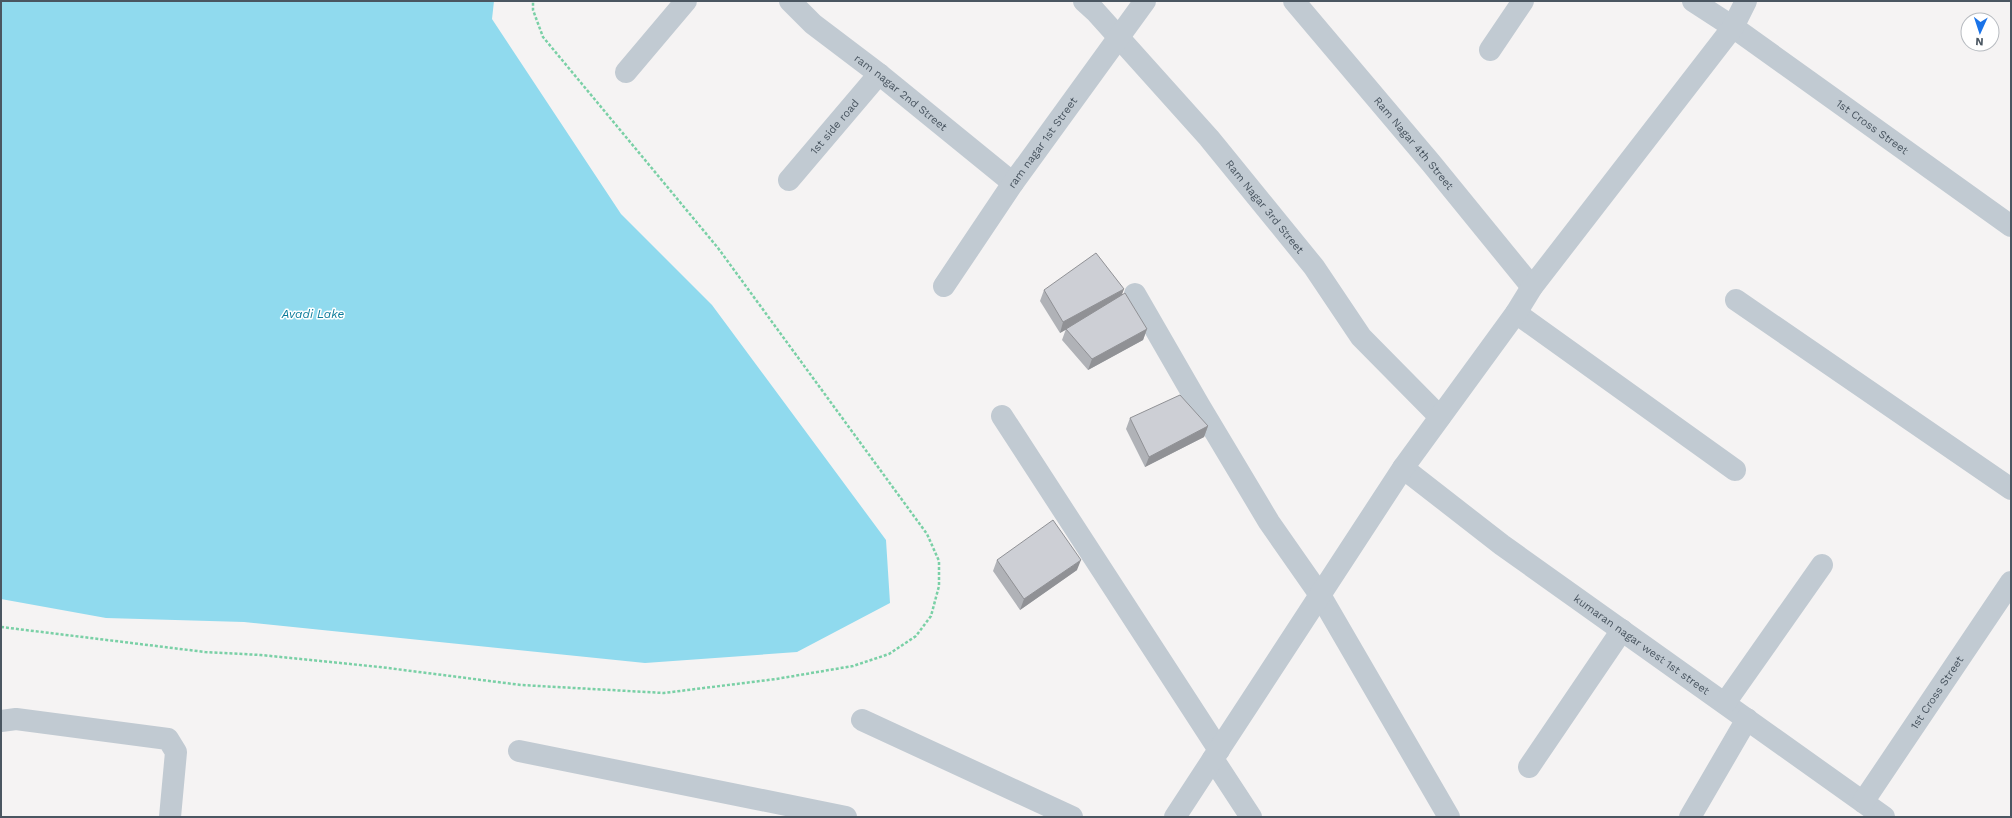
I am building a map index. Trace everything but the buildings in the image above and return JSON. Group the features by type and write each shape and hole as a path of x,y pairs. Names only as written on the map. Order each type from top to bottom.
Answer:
{"street":[{"path":"626,72 686,1"},
{"name":"ram nagar 2nd Street","path":"790,1 813,24 879,74 1013,183"},
{"name":"Ram Nagar 3rd Street","path":"1084,1 1214,144 1314,267 1361,337 1440,417"},
{"name":"ram nagar 1st Street","path":"944,286 1013,183 1145,1"},
{"name":"Ram Nagar 4th Street","path":"1294,1 1431,163 1532,287"},
{"path":"1490,50 1523,1"},
{"name":"1st Cross Street","path":"1693,1 1734,27 2011,226"},
{"path":"1175,817 1403,468 1516,313 1532,287 1734,27 1746,1"},
{"name":"1st side road","path":"789,180 879,74"},
{"path":"1135,294 1269,522 1320,595 1449,817"},
{"path":"1736,300 2011,489"},
{"path":"1516,313 1735,470"},
{"path":"1002,416 1216,754 1251,817"},
{"name":"kumaran nagar west 1st street","path":"1403,468 1502,545 1884,817"},
{"path":"1724,703 1822,565"},
{"name":"1st Cross Street","path":"1863,802 2011,582"},
{"path":"1529,767 1622,630"},
{"path":"1,721 16,719 168,739 176,752 170,817"},
{"path":"1690,817 1747,719"},
{"path":"862,720 1072,817"},
{"path":"519,751 846,817"}],"path":[{"path":"1,628 147,646 380,666 521,685 664,693 776,679 853,666 889,654 916,636 931,616 939,586 939,561 927,534 718,248 543,37 534,10 533,1"}],"water":[{"name":"Avadi Lake","path":"1,1 494,1 492,19 621,214 712,305 886,540 890,603 797,652 645,663 244,622 106,618 1,599"}]}
